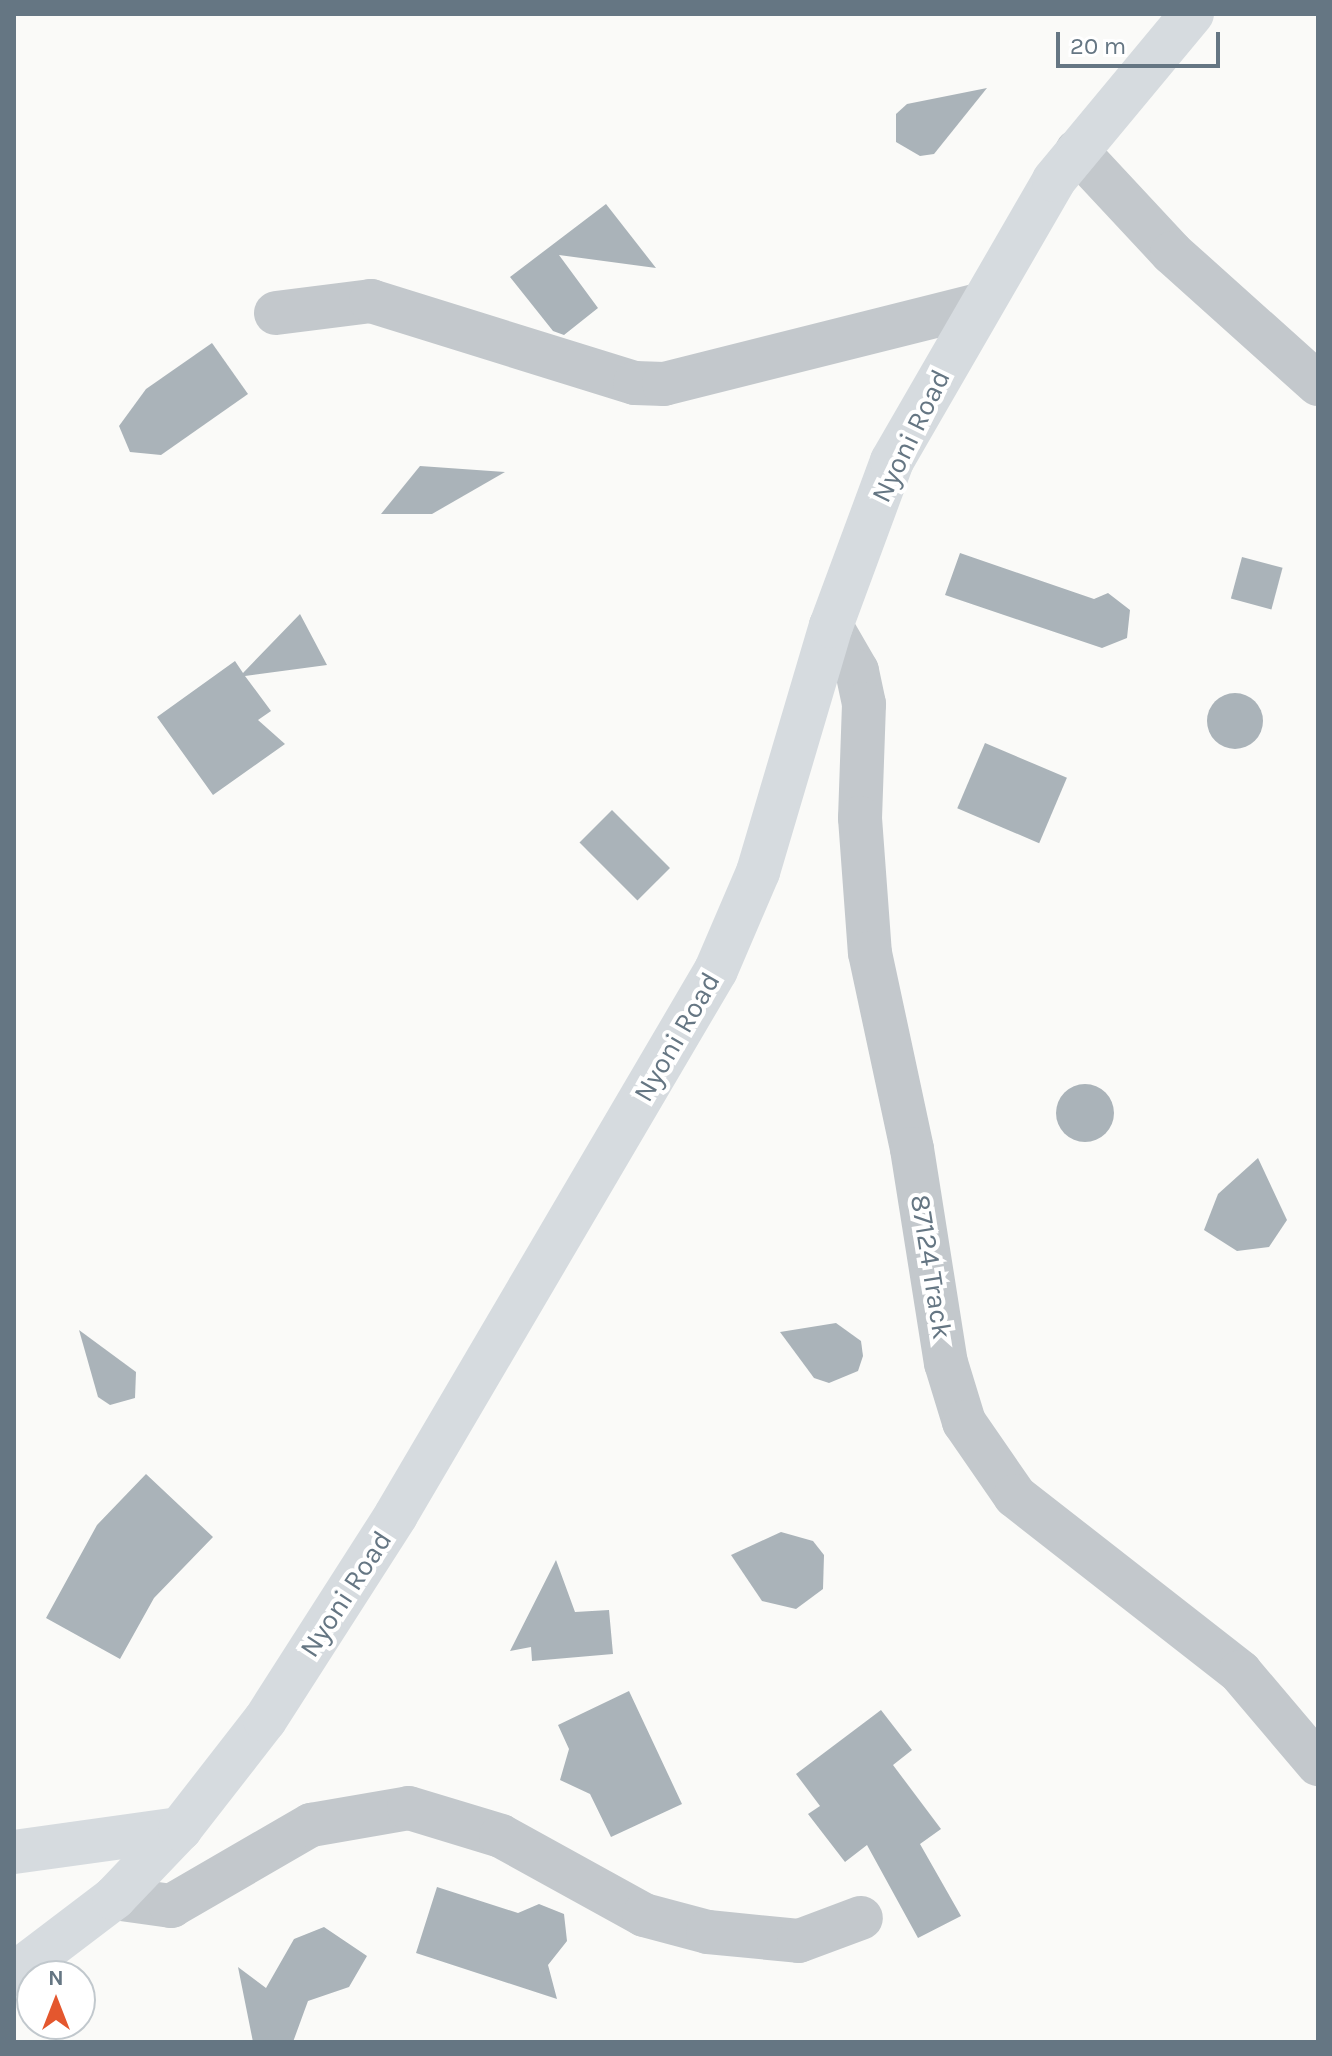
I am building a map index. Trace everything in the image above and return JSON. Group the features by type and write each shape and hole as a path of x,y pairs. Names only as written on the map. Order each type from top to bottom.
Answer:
{"street":[{"name":"Nyoni Road","path":"14,1974 114,1898 180,1829 265,1720 396,1515 716,970 763,858 831,626 892,461 979,305 1077,151 1192,14"},
{"path":"1077,151 1172,253 1318,384"},
{"path":"276,313 371,301 622,380 664,384 979,305"},
{"name":"87124 Track","path":"831,626 857,671 864,704 860,818 870,953 912,1149 946,1363 964,1422 1015,1496 1240,1672 1318,1764"},
{"path":"114,1898 171,1906 311,1825 409,1808 501,1836 644,1915 708,1932 799,1941 861,1918"},
{"path":"14,1852 180,1829"}],"building":[{"path":"987,88 934,154 920,156 896,142 896,114 907,104"},
{"path":"606,204 656,268 559,255 598,308 564,335 553,331 510,277"},
{"path":"212,343 248,394 161,455 130,452 119,426 146,389"},
{"path":"420,466 505,472 432,514 381,514"},
{"path":"960,553 1094,599 1108,593 1130,610 1127,638 1102,648 945,595"},
{"path":"1242,557 1283,568 1271,609 1231,599"},
{"path":"300,614 327,665 245,676 271,711 258,720 285,744 213,795 157,717 235,661 243,673"},
{"path":"1235,693 1255,701 1263,721 1255,741 1235,749 1215,741 1207,721 1215,701"},
{"path":"985,743 1067,778 1039,843 957,808"},
{"path":"612,810 670,868 637,901 579,843"},
{"path":"1085,1084 1106,1092 1114,1113 1106,1134 1085,1142 1064,1134 1056,1113 1064,1092"},
{"path":"1258,1158 1287,1220 1269,1247 1237,1251 1204,1230 1218,1194"},
{"path":"836,1323 861,1341 863,1356 858,1371 829,1383 814,1378 780,1332"},
{"path":"79,1330 136,1372 135,1398 110,1405 98,1397"},
{"path":"146,1474 213,1537 154,1598 120,1659 46,1618 97,1525"},
{"path":"781,1532 813,1541 824,1555 823,1589 796,1609 762,1601 731,1555"},
{"path":"556,1560 575,1612 609,1610 613,1654 532,1661 531,1647 510,1651"},
{"path":"629,1691 682,1804 611,1837 590,1794 560,1780 569,1749 558,1725"},
{"path":"881,1710 912,1750 893,1765 941,1829 920,1844 961,1916 918,1938 867,1845 845,1862 808,1814 820,1806 796,1774"},
{"path":"437,1887 518,1913 539,1904 564,1914 567,1941 548,1965 557,1999 416,1953"},
{"path":"324,1927 367,1956 349,1987 308,2001 293,2042 253,2042 238,1967 266,1988 294,1939"}]}
